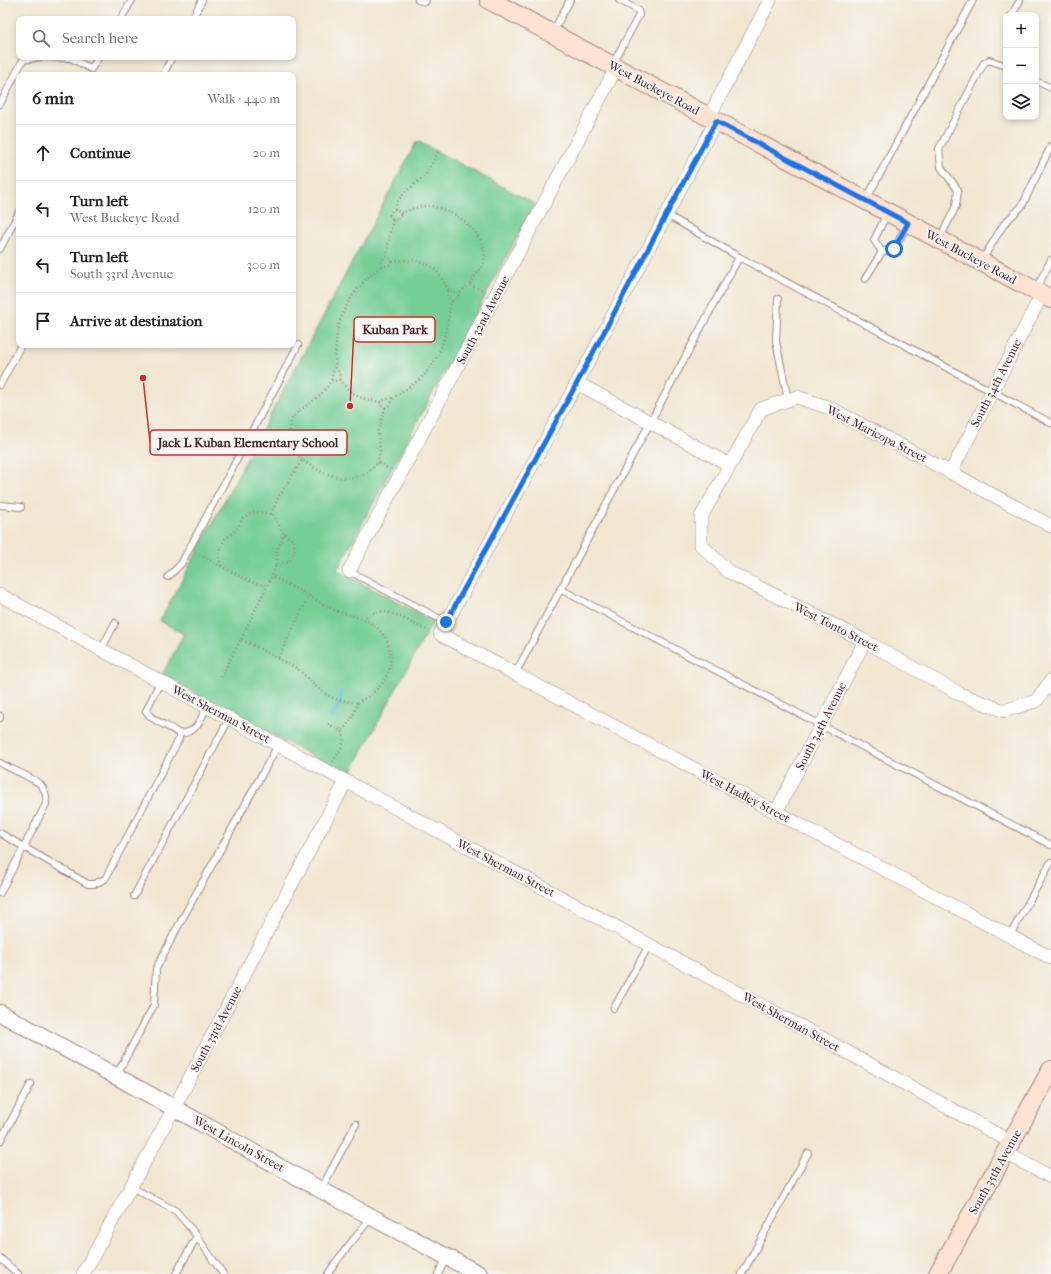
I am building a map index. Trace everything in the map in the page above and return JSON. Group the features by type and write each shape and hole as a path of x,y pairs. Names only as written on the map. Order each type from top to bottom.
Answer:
{"main road":[{"name":"West Buckeye Road","path":"489,0 1043,295"},
{"name":"South 35th Avenue","path":"938,1274 1051,1070"}],"street":[{"path":"438,629 577,383 667,215 770,0"},
{"name":"South 32nd Avenue","path":"349,571 496,296 614,66"},
{"name":"South 34th Avenue","path":"951,472 1043,295"},
{"path":"577,383 730,465"},
{"name":"West Maricopa Street","path":"730,465 762,409 797,397 830,408 1051,526"},
{"name":"West Tonto Street","path":"730,465 702,517 701,545 729,572 865,641 960,694 1004,711 1036,701 1051,681"},
{"name":"West Sherman Street","path":"0,595 649,945 1008,1148 1051,1177"},
{"name":"West Hadley Street","path":"438,629 515,674 1051,958"},
{"name":"South 34th Avenue","path":"776,812 865,641"},
{"name":"South 33rd Avenue","path":"83,1274 174,1108 346,781"},
{"name":"West Lincoln Street","path":"0,1013 321,1190 479,1274"}],"lane":[{"path":"123,16 132,0"},
{"path":"194,16 202,0"},
{"path":"418,0 425,2 426,0"},
{"path":"552,34 570,0"},
{"path":"614,66 639,15 638,10 619,0"},
{"path":"866,201 973,0"},
{"path":"1014,12 1020,0"},
{"path":"17,72 23,60"},
{"path":"74,60 90,72 97,60"},
{"path":"164,72 170,60"},
{"path":"939,240 956,206 958,190 941,167 940,149 984,62 990,60 1003,65"},
{"path":"0,104 16,73"},
{"path":"1039,82 1051,88"},
{"path":"981,262 1004,224 1022,206 1051,146"},
{"path":"882,252 874,240 888,213"},
{"path":"667,215 739,257 1051,423"},
{"path":"0,249 16,218"},
{"path":"865,280 882,252 894,249 908,223"},
{"path":"515,674 739,257"},
{"path":"1043,295 1051,260"},
{"path":"778,299 776,341 788,400"},
{"path":"168,577 181,564 298,345"},
{"path":"0,385 19,348"},
{"path":"0,505 21,507"},
{"path":"349,571 438,629"},
{"path":"560,589 821,726 1051,844"},
{"path":"101,650 115,623"},
{"path":"160,682 146,711 153,718 179,734 193,731 207,707"},
{"path":"134,896 229,719"},
{"path":"0,833 88,884 94,884 105,879 179,739 179,734"},
{"path":"116,1076 154,1005 156,969 278,745"},
{"path":"0,763 39,783 47,798 46,804 0,893"},
{"path":"1010,935 1051,862"},
{"path":"614,1008 649,945"},
{"path":"0,1141 31,1084"},
{"path":"321,1190 356,1124"},
{"path":"742,1274 808,1153"},
{"path":"131,1187 176,1211 223,1274"},
{"path":"328,1274 336,1260 359,1234 371,1217"},
{"path":"176,1274 196,1236"},
{"path":"438,1274 447,1257"},
{"path":"0,1258 18,1274"}],"path":[{"path":"382,266 381,262 387,256 393,220 390,215 393,209 396,208 398,201 405,192 425,176 438,152"},
{"path":"335,368 339,372 340,380 356,396 367,400 380,402 395,397 419,380 435,360 446,337 451,302 464,288 470,285 484,261 483,249 480,240 471,228 458,216 429,206 415,207 401,213 397,220 393,220"},
{"path":"396,208 401,213"},
{"path":"387,256 393,261"},
{"path":"395,397 391,404 385,408 378,431 380,451 378,462 368,472 348,478 323,473 302,460 292,442 290,423 293,416 317,398 332,380 332,374 335,368 336,342 340,320 356,291 371,275 382,266 388,266 393,261 413,260 426,263 437,272 449,291 447,296 451,302"},
{"path":"470,285 496,296"},
{"path":"449,291 454,291 458,294"},
{"path":"332,380 340,380"},
{"path":"380,402 382,407 385,408"},
{"path":"271,514 278,498 302,460"},
{"path":"378,462 401,475"},
{"path":"221,566 219,555 225,539 236,530 243,518 249,514 257,512 271,514 277,521 283,533 294,541 295,552 289,562 275,566"},
{"path":"221,677 272,576 277,562 277,550 282,540 283,533"},
{"path":"189,549 249,581 258,584 268,584"},
{"path":"241,639 304,673 325,694 344,701 357,703 373,693 380,686 390,670 389,649 385,637 379,630 364,619 336,611 272,576"},
{"path":"278,658 309,596"},
{"path":"364,619 368,614 390,612 438,629"},
{"path":"342,731 351,722 357,703"},
{"path":"328,724 342,731 344,737 344,743 328,772"}],"green space":[{"path":"417,141 535,204 337,570 433,621 349,776 162,675 184,634 160,621"}],"waterway":[{"path":"341,698 342,692"},
{"path":"331,717 340,702"}],"place":[{"name":"Jack L Kuban Elementary School","path":"143,378"},
{"name":"Kuban Park","path":"350,406"}],"route":[{"path":"446,622 577,383 716,121 908,223 894,249"}]}
